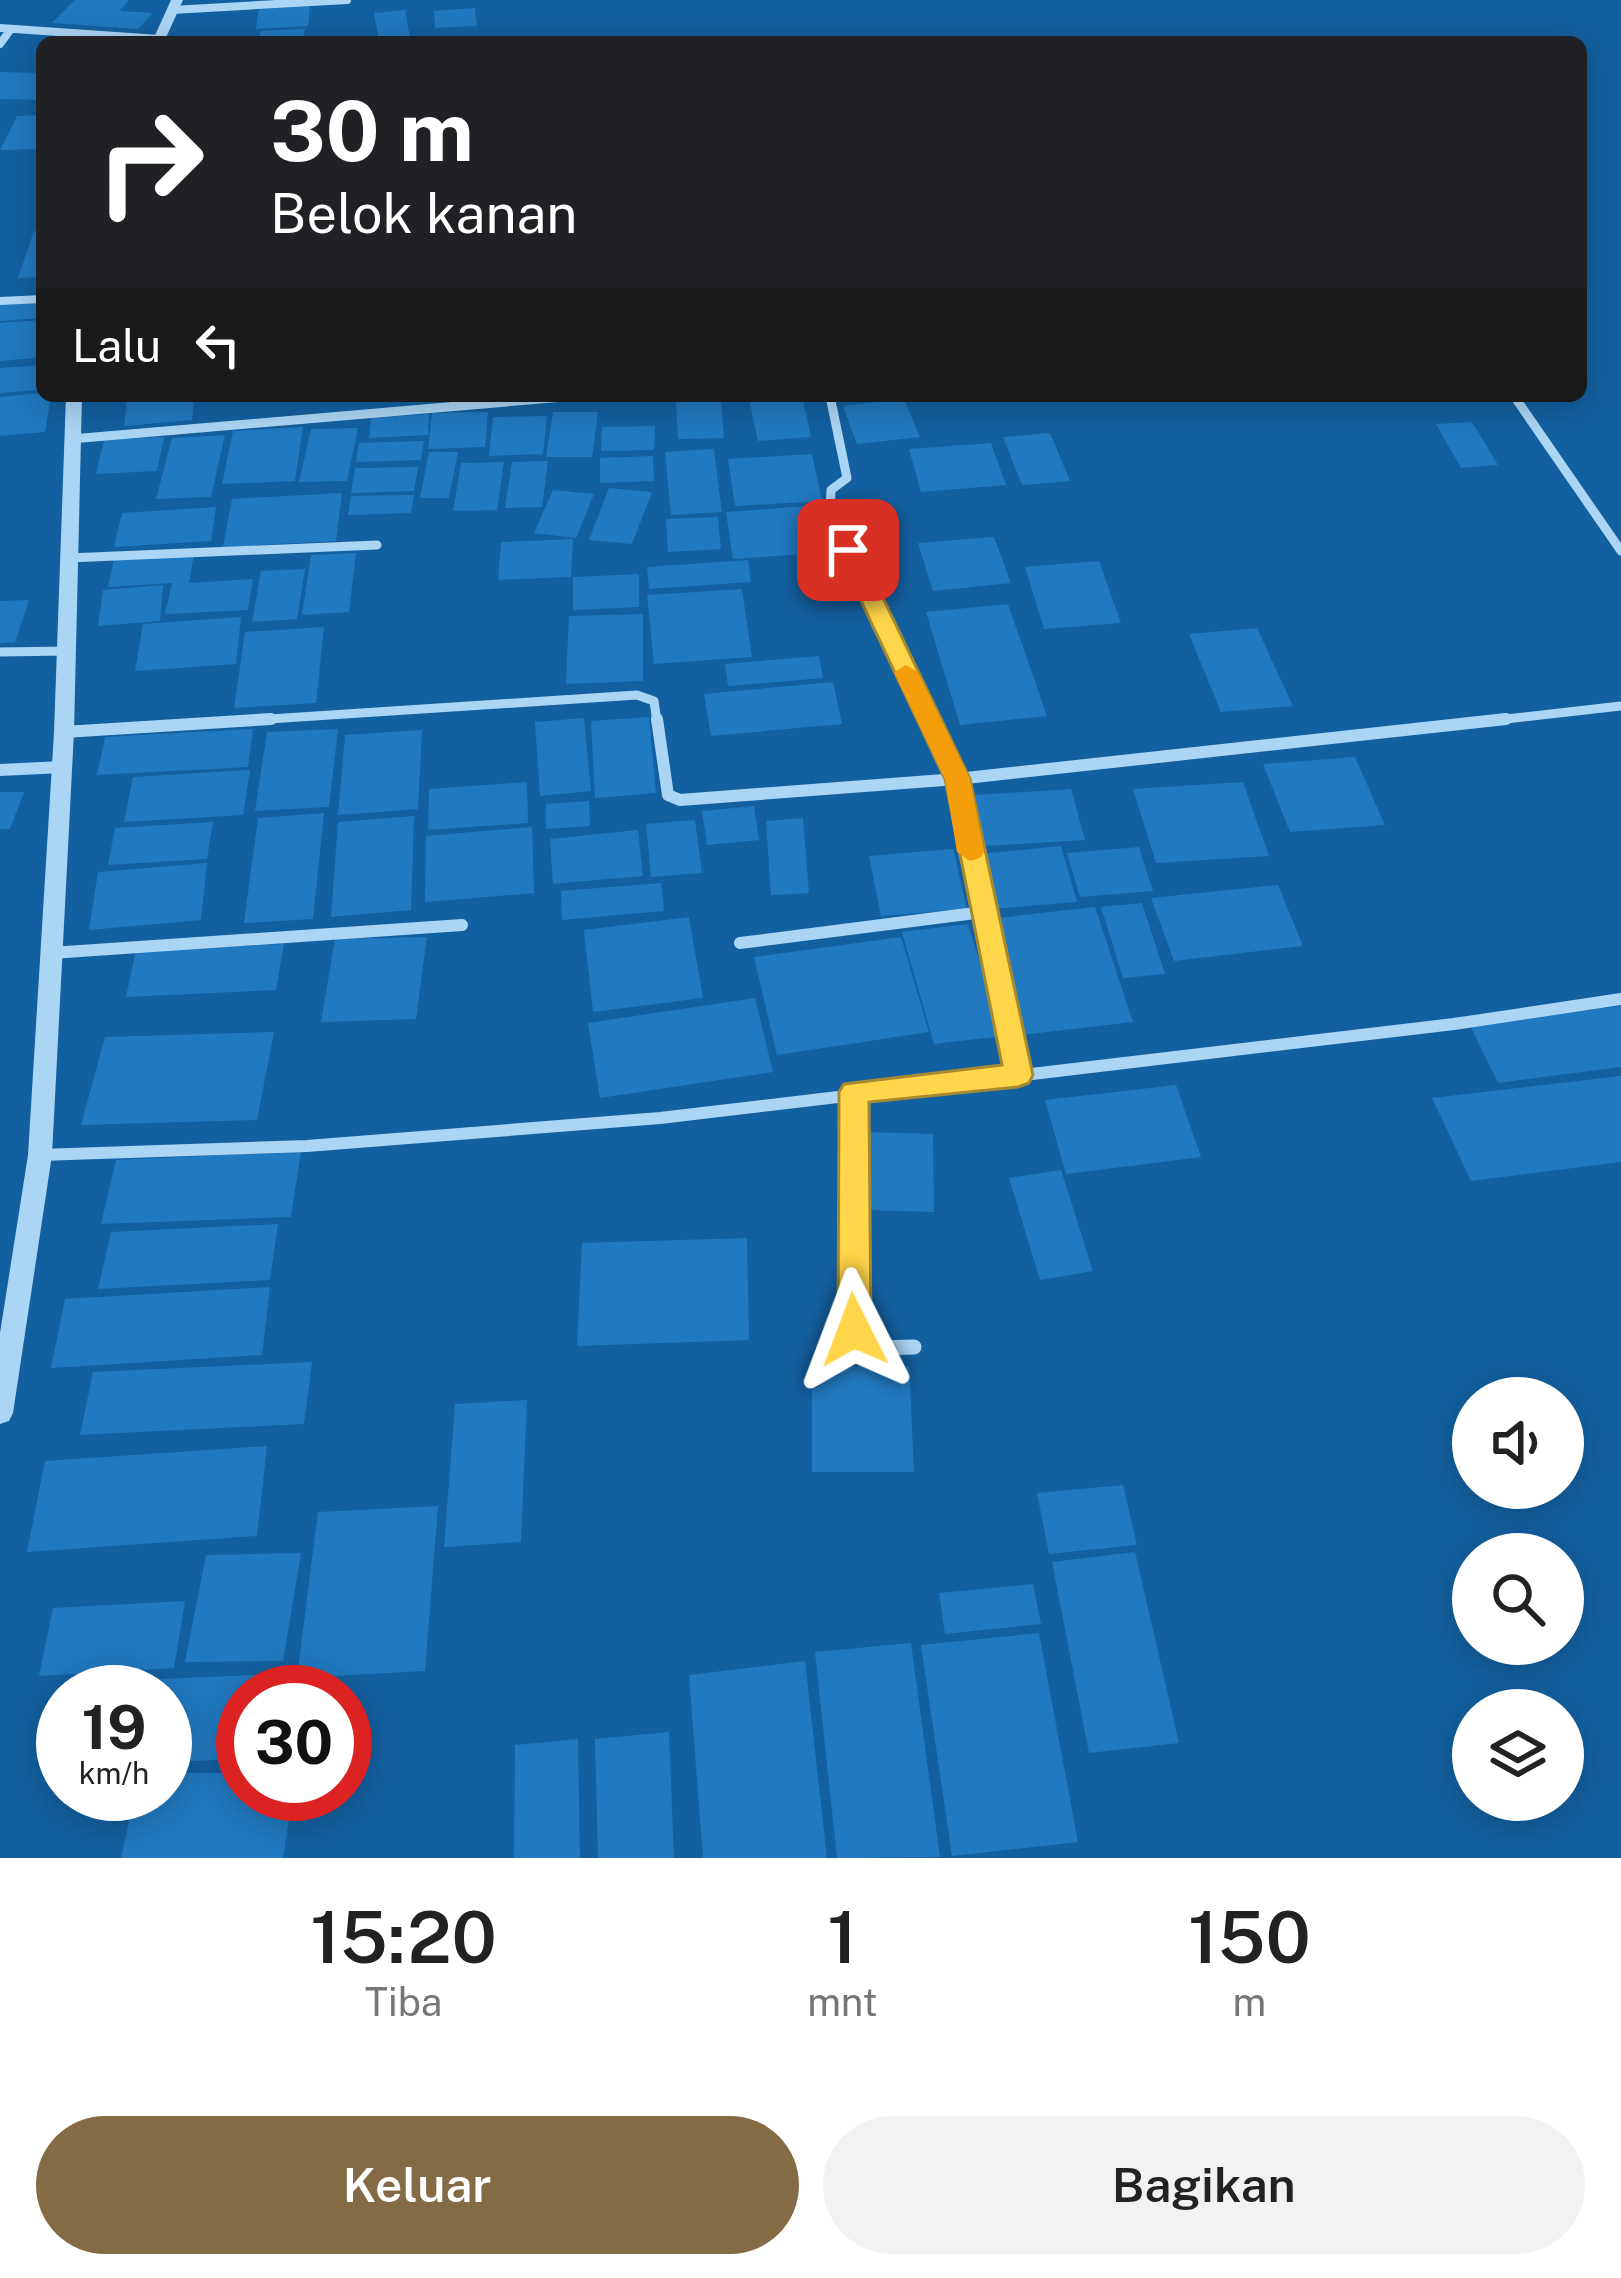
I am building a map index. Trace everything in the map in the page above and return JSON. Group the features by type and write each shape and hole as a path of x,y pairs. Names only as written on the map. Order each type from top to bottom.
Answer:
{"street":[{"path":"160,36 174,5 346,0"},
{"path":"0,44 5,28 107,36"},
{"path":"0,302 36,299"},
{"path":"0,1413 40,1155 64,731 74,402"},
{"path":"71,439 506,402"},
{"path":"831,402 847,478 831,490 830,512 957,779 1018,1075"},
{"path":"1518,402 1621,551"},
{"path":"69,558 377,545"},
{"path":"0,652 67,651"},
{"path":"64,731 637,695 653,700 668,795 680,800 957,779 1621,706"},
{"path":"0,770 62,767"},
{"path":"740,943 983,912"},
{"path":"51,953 462,925"},
{"path":"40,1155 401,1139 660,1118 1454,1024 1621,999"},
{"path":"854,1092 854,1330 875,1348 914,1347"}],"building":[{"path":"75,0 129,0 119,11 153,13 138,29 52,23"},
{"path":"310,6 308,26 256,29 259,9"},
{"path":"475,8 477,26 435,28 434,11"},
{"path":"405,10 410,36 378,36 374,13"},
{"path":"305,29 303,36 260,36 261,31"},
{"path":"0,72 36,73 36,100 0,99"},
{"path":"36,115 36,149 0,150 17,116"},
{"path":"34,231 36,277 18,278"},
{"path":"36,299 36,318 0,321 0,302"},
{"path":"36,320 35,358 0,361 0,323"},
{"path":"36,365 36,390 0,393 0,368"},
{"path":"36,394 36,402 50,402 45,432 0,436 0,397"},
{"path":"127,402 194,402 192,420 124,426"},
{"path":"676,402 721,402 724,438 678,439"},
{"path":"750,402 803,402 811,437 758,441"},
{"path":"905,402 920,437 857,444 843,406"},
{"path":"488,412 485,447 428,449 432,413"},
{"path":"553,412 598,412 592,457 546,457"},
{"path":"429,414 428,435 369,438 371,418"},
{"path":"547,416 543,454 489,456 493,417"},
{"path":"1472,422 1498,465 1461,468 1436,424"},
{"path":"655,426 654,450 601,451 602,427"},
{"path":"303,427 295,481 222,484 233,431"},
{"path":"358,428 347,481 299,482 311,429"},
{"path":"1050,433 1070,481 1022,485 1003,437"},
{"path":"225,435 211,497 156,499 172,438"},
{"path":"164,437 157,471 96,474 104,440"},
{"path":"424,441 421,460 356,462 359,443"},
{"path":"991,443 1006,485 921,492 909,449"},
{"path":"714,449 722,512 671,515 665,452"},
{"path":"429,452 458,452 449,498 420,498"},
{"path":"812,454 822,501 735,506 728,459"},
{"path":"653,456 654,481 600,483 600,458"},
{"path":"548,461 542,507 505,508 512,462"},
{"path":"504,462 497,510 453,511 461,463"},
{"path":"418,467 414,491 351,493 355,468"},
{"path":"609,488 652,492 632,544 589,540"},
{"path":"553,490 594,494 576,538 534,533"},
{"path":"342,493 336,541 223,547 232,499"},
{"path":"414,495 411,513 348,515 351,496"},
{"path":"822,505 831,552 733,559 726,512"},
{"path":"216,507 211,541 114,547 122,513"},
{"path":"718,517 721,549 668,552 666,519"},
{"path":"994,537 1011,583 933,591 918,543"},
{"path":"573,539 571,577 498,580 501,542"},
{"path":"356,553 349,612 302,615 311,555"},
{"path":"194,554 189,583 253,579 248,610 165,614 172,583 108,587 114,559"},
{"path":"748,560 751,582 649,589 647,567"},
{"path":"1099,561 1121,623 1044,629 1025,567"},
{"path":"305,569 297,619 252,622 261,571"},
{"path":"639,574 639,607 573,610 573,577"},
{"path":"163,585 160,621 98,626 103,590"},
{"path":"742,589 752,657 654,664 647,595"},
{"path":"29,600 15,642 0,643 0,601"},
{"path":"1008,604 1047,716 960,725 926,612"},
{"path":"643,614 643,681 566,684 569,616"},
{"path":"241,617 236,664 135,671 143,624"},
{"path":"324,627 316,703 234,708 245,632"},
{"path":"1257,628 1293,706 1221,712 1189,634"},
{"path":"819,656 823,678 728,686 725,664"},
{"path":"833,682 842,724 711,736 704,694"},
{"path":"649,717 656,793 595,798 591,721"},
{"path":"584,718 591,791 540,796 535,722"},
{"path":"253,729 248,767 97,775 105,737"},
{"path":"338,729 329,807 255,811 267,732"},
{"path":"422,730 418,809 338,815 345,735"},
{"path":"1355,757 1385,825 1290,832 1263,764"},
{"path":"250,770 243,815 124,822 133,777"},
{"path":"527,782 528,823 428,830 429,789"},
{"path":"1243,782 1269,856 1156,863 1133,789"},
{"path":"1071,789 1085,840 985,846 975,795"},
{"path":"0,792 24,792 10,829 0,829"},
{"path":"589,801 590,826 546,829 546,804"},
{"path":"754,806 759,840 707,845 702,811"},
{"path":"324,813 313,919 244,923 258,818"},
{"path":"414,816 411,910 331,917 338,822"},
{"path":"803,818 809,893 771,895 766,821"},
{"path":"695,820 702,873 651,877 646,824"},
{"path":"213,822 207,859 108,865 115,828"},
{"path":"532,827 534,893 425,902 426,836"},
{"path":"638,830 643,876 553,884 550,839"},
{"path":"1061,846 1077,902 993,909 979,854"},
{"path":"1139,847 1153,891 1080,897 1067,853"},
{"path":"953,849 967,909 881,916 869,856"},
{"path":"207,863 201,920 89,930 98,872"},
{"path":"661,883 664,911 562,920 561,891"},
{"path":"1278,885 1303,946 1174,961 1151,898"},
{"path":"1142,903 1165,974 1123,978 1101,907"},
{"path":"1095,907 1133,1022 1021,1035 988,919"},
{"path":"689,917 703,998 593,1012 584,930"},
{"path":"968,924 1003,1036 934,1044 902,932"},
{"path":"427,937 416,1019 321,1022 335,939"},
{"path":"901,937 929,1032 777,1055 754,957"},
{"path":"284,944 276,990 126,997 136,950"},
{"path":"755,998 773,1072 600,1098 588,1023"},
{"path":"1621,1006 1621,1067 1498,1083 1470,1025"},
{"path":"274,1032 257,1120 81,1125 105,1037"},
{"path":"1621,1076 1621,1162 1471,1181 1432,1098"},
{"path":"1176,1085 1201,1157 1066,1174 1045,1100"},
{"path":"867,1132 933,1134 934,1212 866,1210"},
{"path":"301,1151 291,1217 101,1224 116,1160"},
{"path":"1061,1170 1093,1271 1040,1280 1009,1178"},
{"path":"278,1224 270,1280 98,1289 111,1232"},
{"path":"747,1238 749,1340 577,1346 582,1243"},
{"path":"270,1287 262,1355 51,1368 65,1299"},
{"path":"312,1362 304,1424 80,1435 93,1372"},
{"path":"812,1366 909,1366 914,1472 812,1472"},
{"path":"527,1400 521,1542 444,1547 455,1404"},
{"path":"267,1446 257,1536 27,1552 45,1461"},
{"path":"1123,1485 1137,1545 1049,1554 1037,1493"},
{"path":"438,1506 425,1671 372,1674 372,1665 299,1665 318,1512"},
{"path":"1135,1552 1179,1743 1089,1753 1052,1562"},
{"path":"301,1553 283,1661 185,1662 206,1555"},
{"path":"1033,1584 1041,1624 945,1634 939,1593"},
{"path":"185,1601 174,1665 41,1665 53,1608"},
{"path":"1039,1633 1078,1842 952,1856 921,1645"},
{"path":"911,1643 940,1857 837,1858 815,1652"},
{"path":"805,1661 827,1858 703,1858 689,1675"},
{"path":"216,1677 216,1760 192,1761 192,1678"},
{"path":"669,1732 674,1858 598,1858 595,1739"},
{"path":"578,1739 580,1858 514,1858 515,1745"},
{"path":"192,1773 216,1773 216,1821 289,1821 283,1858 121,1858 129,1821 192,1821"}],"slow traffic":[{"path":"906,672 957,779 970,852"}],"route":[{"path":"848,550 957,779 1018,1075 854,1092 854,1330"}]}
